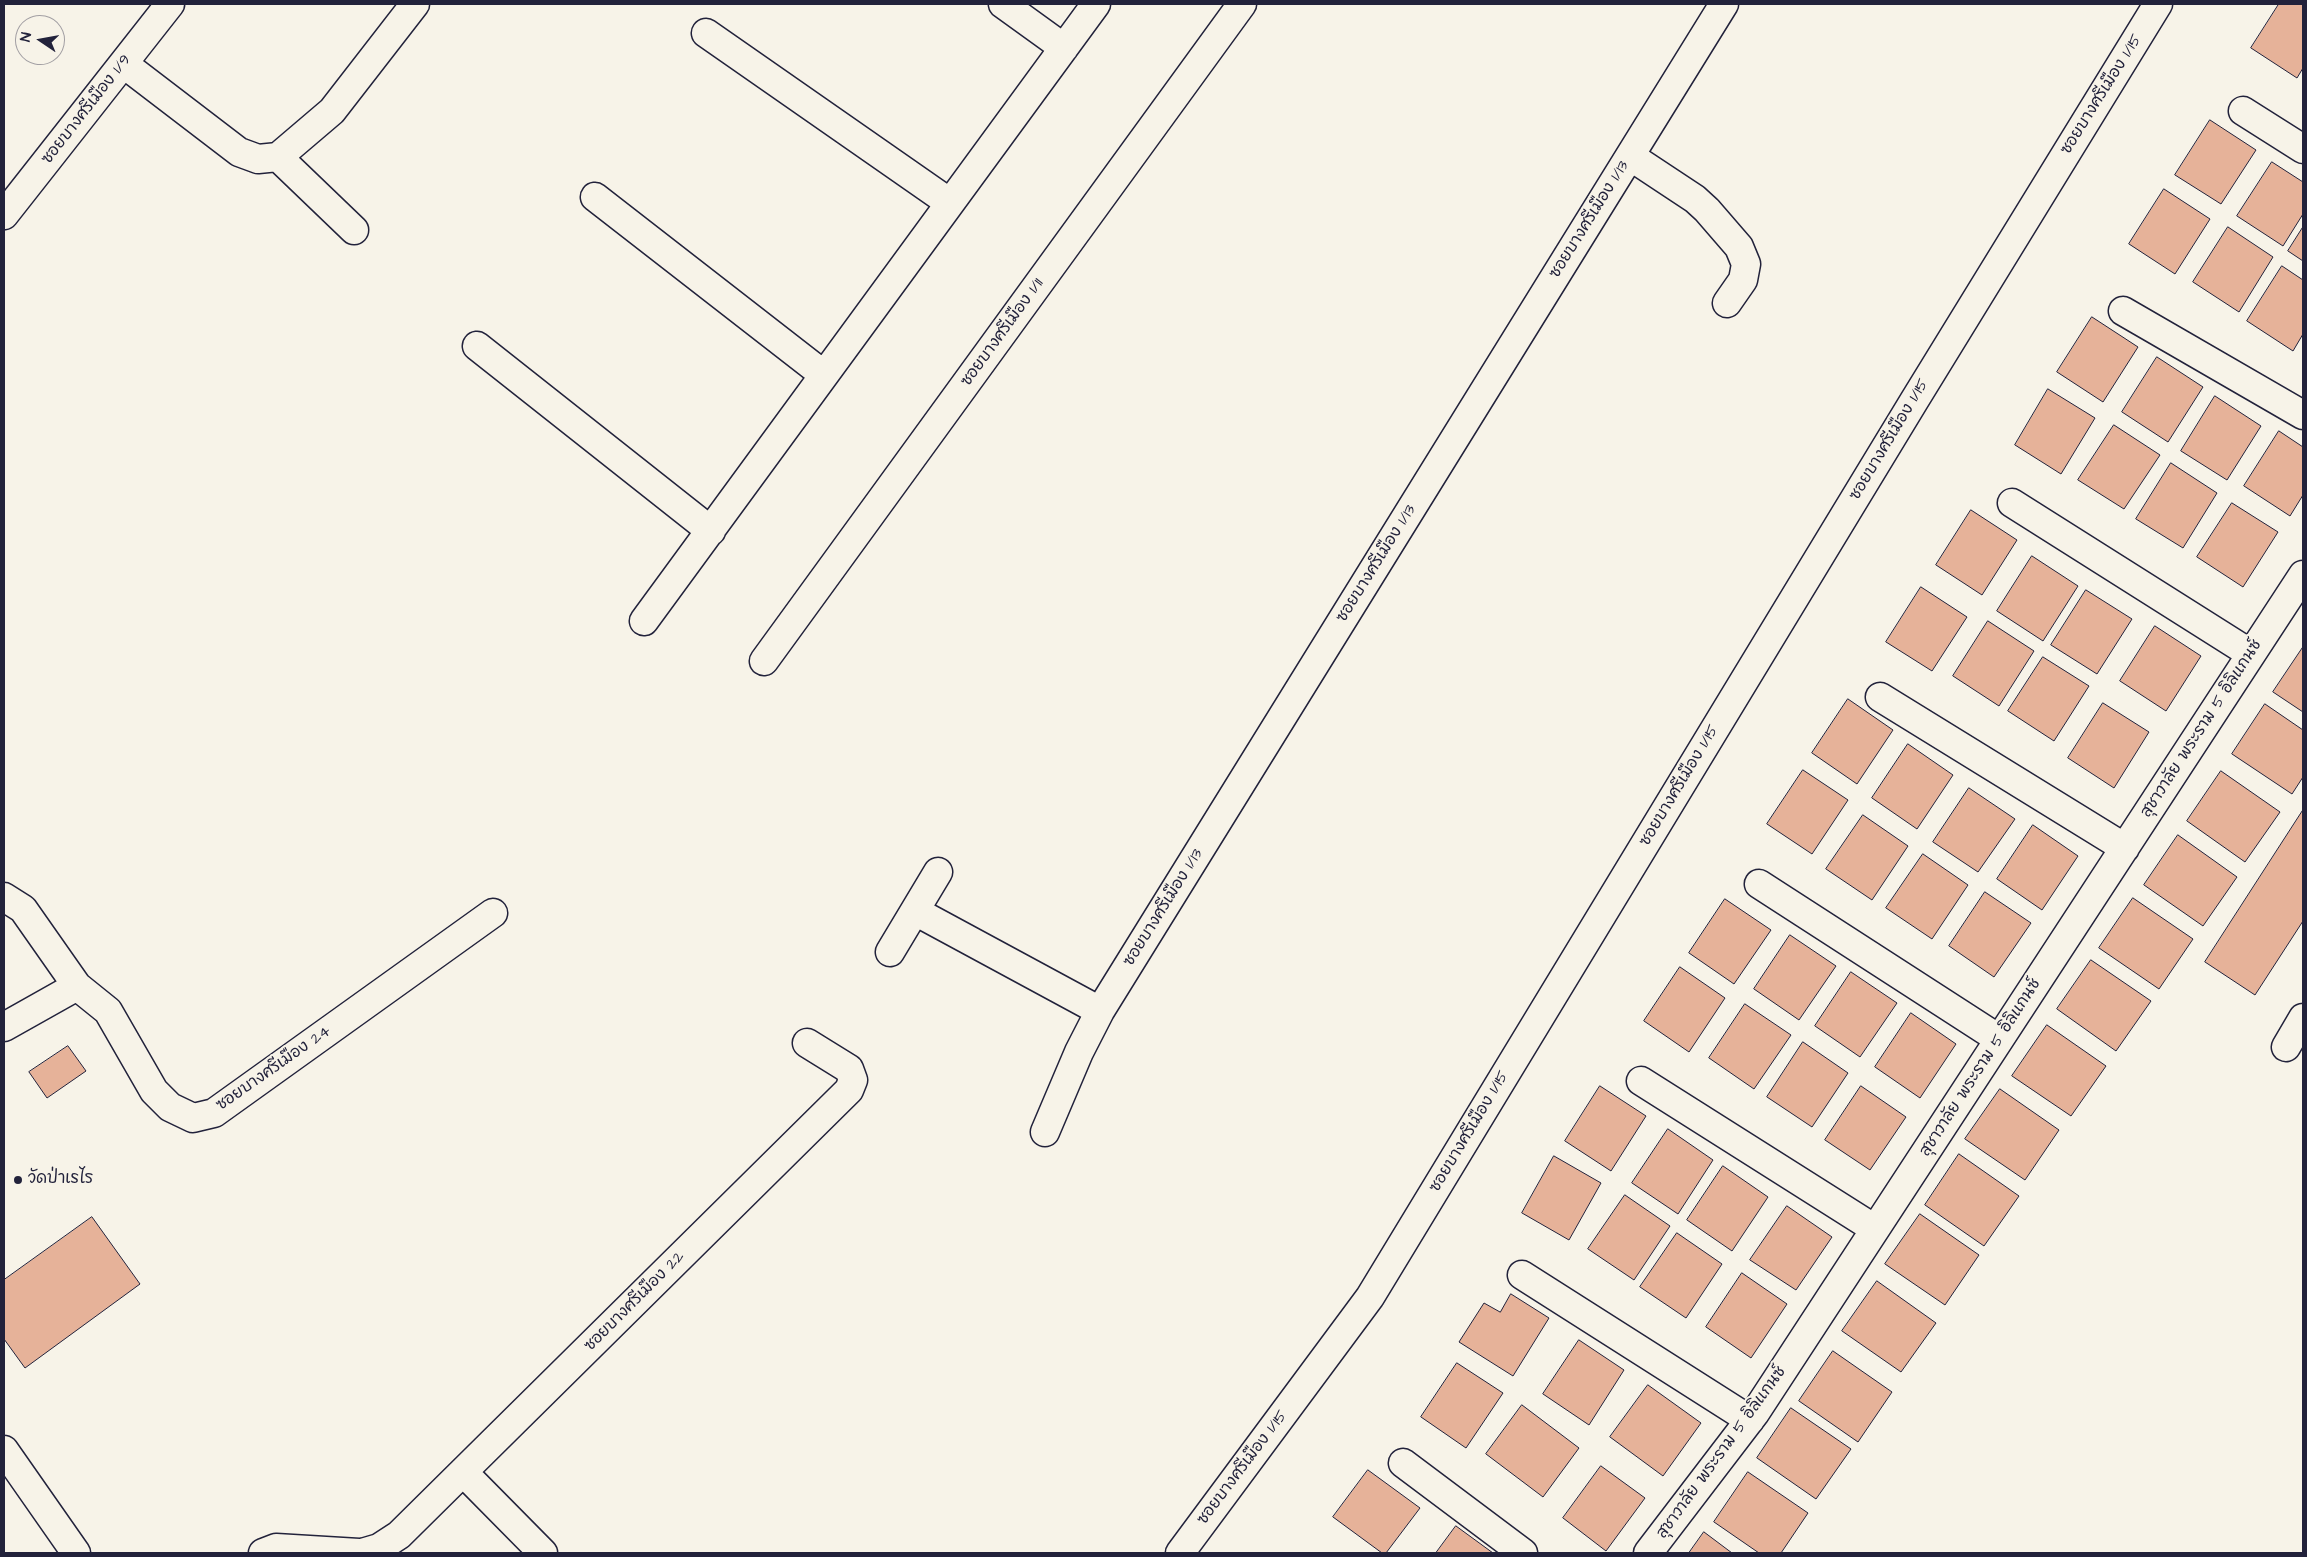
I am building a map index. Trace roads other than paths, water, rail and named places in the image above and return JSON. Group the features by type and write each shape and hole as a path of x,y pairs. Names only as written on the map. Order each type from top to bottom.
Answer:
{"street":[{"name":"ซอยบางศรีเมือง 1/9","path":"4,215 170,4"},
{"path":"124,64 239,152 258,159 278,157 332,111 415,4"},
{"path":"1003,4 1064,48"},
{"path":"644,621 1096,4"},
{"name":"ซอยบางศรีเมือง 1/11","path":"764,661 1242,4"},
{"name":"ซอยบางศรีเมือง 1/13","path":"1046,1132 1079,1052 1100,1012 1724,4"},
{"name":"ซอยบางศรีเมือง 1/15","path":"1180,1553 1370,1297 1908,409 2158,4"},
{"path":"706,33 950,203"},
{"path":"2243,111 2303,149"},
{"path":"1630,156 1695,199 1739,247 1746,264 1742,280 1727,304"},
{"path":"278,157 354,230"},
{"path":"595,197 824,375"},
{"path":"2123,311 2303,415"},
{"path":"477,346 710,531"},
{"path":"2012,503 2251,654"},
{"name":"สุชาวาลัย พระราม 5 อิลิแกนซ์","path":"1648,1553 1750,1420 2303,575"},
{"path":"1880,697 2125,848"},
{"path":"890,952 938,872"},
{"path":"1759,884 2000,1039"},
{"name":"ซอยบางศรีเมือง 24","path":"4,897 23,909 77,986 108,1011 154,1091 170,1107 193,1118 214,1113 493,913"},
{"path":"915,911 1100,1012"},
{"path":"4,1027 77,986"},
{"path":"2286,1047 2303,1018"},
{"name":"ซอยบางศรีเมือง 22","path":"264,1553 276,1548 360,1553 379,1548 399,1535 849,1090 853,1080 848,1069 807,1043"},
{"path":"1641,1081 1875,1229"},
{"path":"1522,1276 1750,1420"},
{"path":"4,1450 76,1553"},
{"path":"1403,1462 1523,1553"},
{"path":"463,1472 543,1553"}],"place":[{"name":"วัดป่าเรไร","path":"18,1180"}]}
